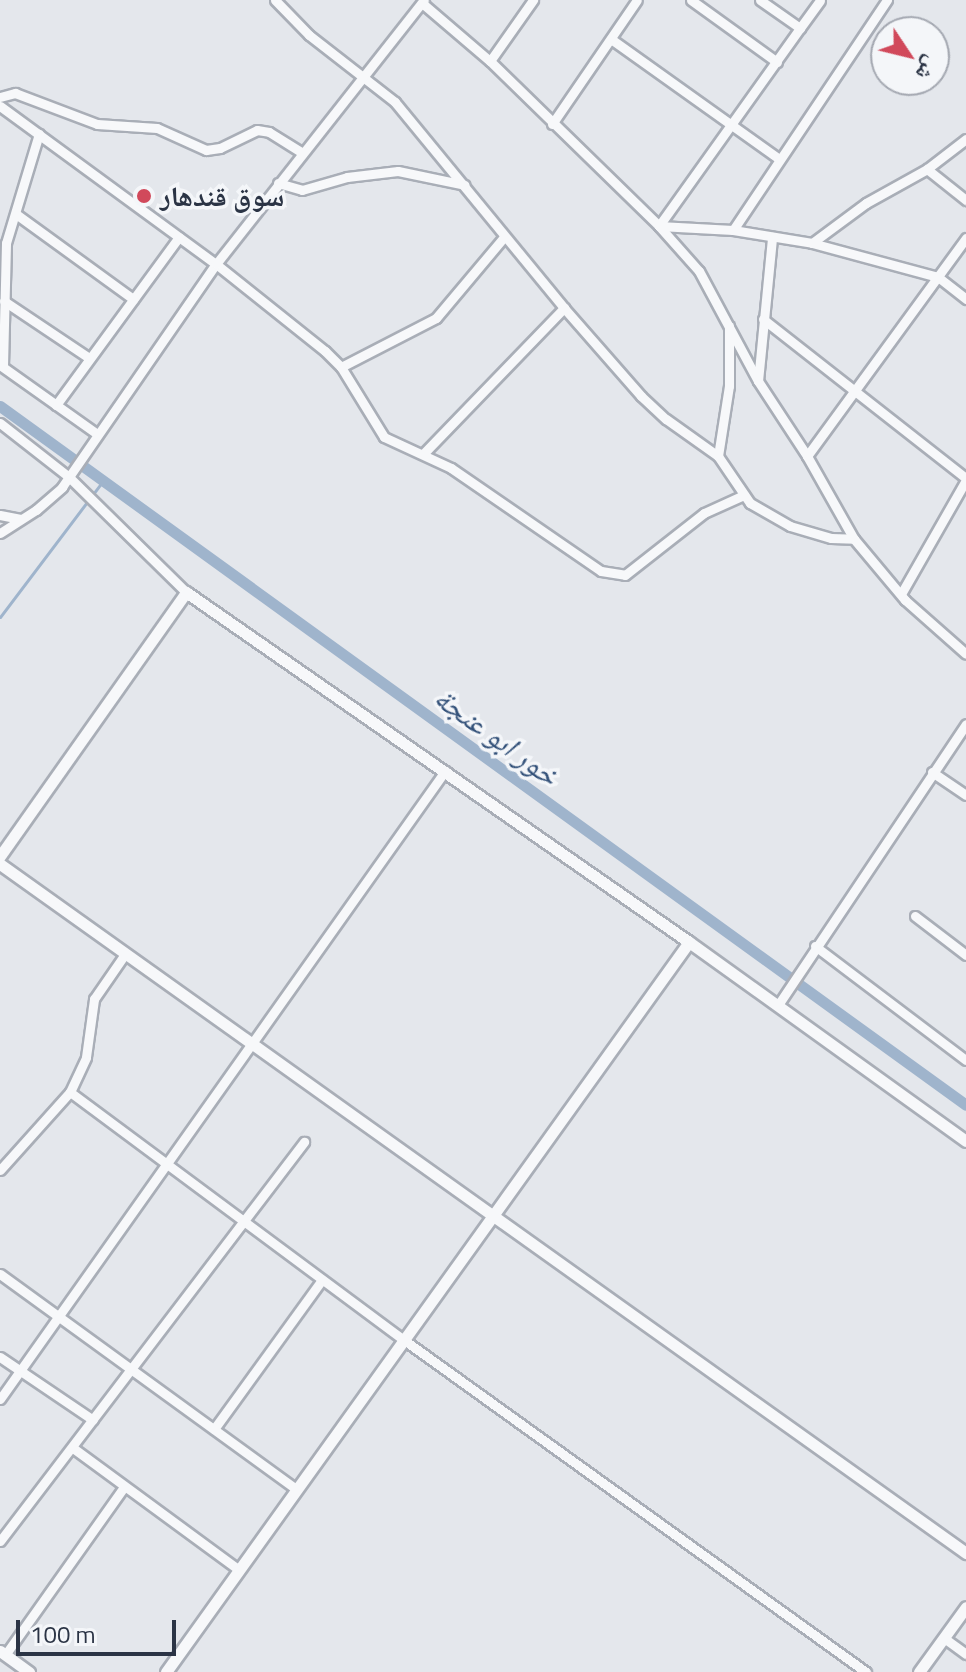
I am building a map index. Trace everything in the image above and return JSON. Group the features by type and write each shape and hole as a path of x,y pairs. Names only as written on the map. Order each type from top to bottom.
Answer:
{"street":[{"path":"275,0 309,35 395,102 504,237 641,396 683,432 718,456 744,495 760,511 790,526 831,538 854,539"},
{"path":"490,61 533,0"},
{"path":"552,124 637,0"},
{"path":"691,0 777,62"},
{"path":"760,0 800,28"},
{"path":"659,226 820,0"},
{"path":"733,230 887,0"},
{"path":"0,533 52,498 216,264 301,152 423,1 490,61 659,226 699,271 758,381 807,456 854,539 901,594 966,654"},
{"path":"611,39 779,159"},
{"path":"0,97 15,93 97,124 157,128 206,150 220,148 257,130 269,132 301,152"},
{"path":"0,106 216,264 341,367 384,437 424,453 503,501 601,571 619,577 637,568 704,513 744,495"},
{"path":"39,134 6,243 1,366 97,434"},
{"path":"812,243 866,203 927,169 966,139"},
{"path":"927,169 966,200"},
{"path":"278,183 302,190 347,177 398,171 465,185"},
{"path":"16,214 133,299"},
{"path":"659,226 733,230 812,243 938,277 966,299"},
{"path":"56,405 179,237"},
{"path":"341,367 436,318 504,237"},
{"path":"758,381 772,237"},
{"path":"807,456 852,390 966,238"},
{"path":"4,301 89,358"},
{"path":"424,453 564,308"},
{"path":"763,319 966,479 901,594"},
{"path":"718,456 729,386 729,322"},
{"path":"0,423 71,473 186,592 689,942 966,1141"},
{"path":"0,515 21,519"},
{"path":"0,856 186,592"},
{"path":"778,1005 966,724"},
{"path":"0,1399 445,771"},
{"path":"932,772 966,795"},
{"path":"0,864 966,1553"},
{"path":"915,916 966,955"},
{"path":"166,1672 689,942"},
{"path":"815,946 966,1060"},
{"path":"0,1170 70,1092 86,1057 94,999 125,954"},
{"path":"70,1092 404,1340 866,1672"},
{"path":"0,1541 304,1142"},
{"path":"0,1274 297,1490"},
{"path":"214,1429 322,1280"},
{"path":"0,1357 93,1420"},
{"path":"73,1448 239,1570"},
{"path":"29,1672 2,1654 124,1487"},
{"path":"919,1672 966,1607"},
{"path":"944,1638 966,1654"}],"waterway":[{"name":"خور ابو عنجة","path":"0,406 966,1105"},
{"path":"0,617 103,481"}],"place":[{"name":"سوق قندهار","path":"144,196"}]}
